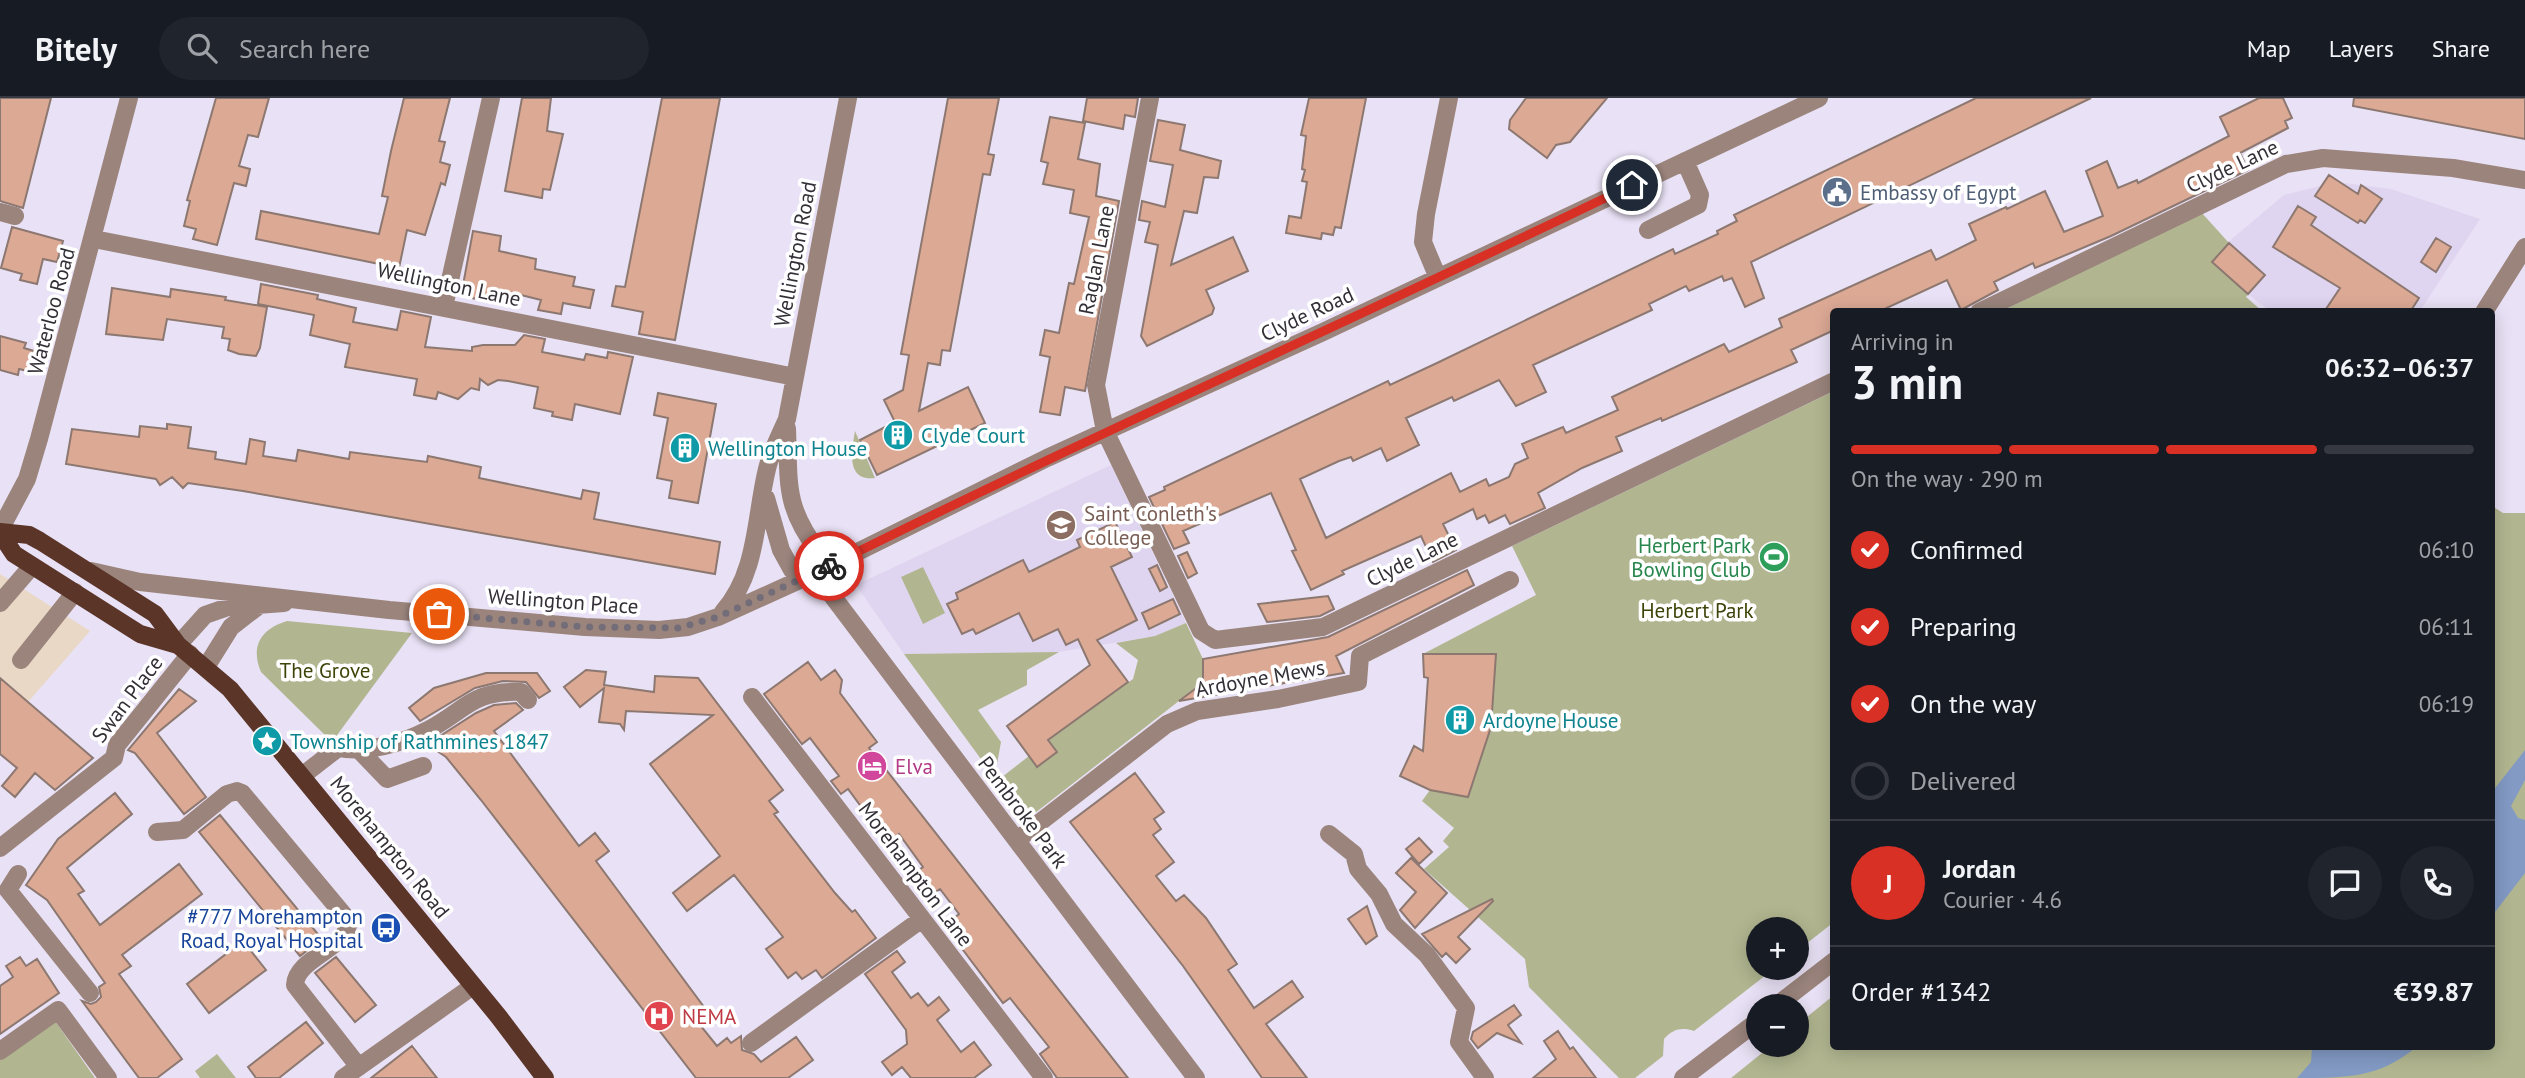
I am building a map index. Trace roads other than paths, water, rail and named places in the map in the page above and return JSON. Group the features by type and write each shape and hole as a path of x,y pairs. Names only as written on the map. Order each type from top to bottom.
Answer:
{"main road":[{"path":"0,531 15,554 32,566 147,637 184,650"},
{"path":"0,531 29,535 90,571 155,614 184,650"},
{"name":"Morehampton Road","path":"184,650 230,689 303,775 544,1078"}],"street":[{"name":"Waterloo Road","path":"0,531 27,479 94,239 129,98"},
{"path":"444,307 491,98"},
{"name":"Wellington Road","path":"718,617 735,598 748,574 767,468 787,419 848,98"},
{"name":"Raglan Lane","path":"1105,431 1096,385 1150,98"},
{"path":"1438,278 1423,242 1449,98"},
{"name":"Clyde Road","path":"816,573 1105,431 1819,98"},
{"name":"Clyde Lane","path":"1987,308 2286,164 2323,158 2454,169 2525,180"},
{"path":"1648,230 1698,205 1700,195 1685,161"},
{"name":"Wellington Lane","path":"94,239 795,377"},
{"path":"2487,308 2525,247"},
{"name":"Clyde Lane","path":"1105,431 1201,631 1215,640 1323,627 1830,382"},
{"name":"Wellington Road","path":"764,485 769,516 781,550 792,570 816,573 819,552 800,527 792,509 787,419"},
{"path":"0,603 32,566"},
{"name":"Wellington Place","path":"90,571 140,582 252,592 298,600 564,626 641,630 678,628 718,617 816,573"},
{"name":"Pembroke Park","path":"816,573 1196,1078"},
{"name":"Ardoyne Mews","path":"1017,840 1167,724 1196,710 1278,699 1358,682 1360,656 1510,580"},
{"path":"21,660 75,592"},
{"name":"Wellington Place","path":"184,650 205,615 228,607 257,607 298,600"},
{"name":"Wellington Place","path":"206,667 231,627 257,607"},
{"name":"Swan Place","path":"0,848 114,758 117,745 184,650"},
{"path":"303,775 338,748 361,752 428,730 483,694 521,692 528,700"},
{"name":"Morehampton Lane","path":"751,697 1044,1078"},
{"path":"361,752 387,779 423,766"},
{"path":"157,832 183,830 227,794 237,791 242,793 348,920 345,935 300,971 295,985 359,1067"},
{"path":"1329,834 1354,854 1358,869 1379,894 1394,923 1427,955 1465,1008 1459,1042 1485,1078"},
{"path":"18,874 8,890 90,993"},
{"path":"751,1043 922,919"},
{"path":"1791,994 1830,964"},
{"path":"343,1078 473,986"},
{"path":"0,1051 58,1010 108,1078"},
{"path":"1682,1078 1746,1030"}],"water":[{"path":"2525,750 2525,780 2511,806 2518,818 2525,820 2525,873 2495,912 2495,788"},
{"path":"2312,1050 2412,1050 2389,1065 2361,1074 2331,1078 2297,1078 2311,1062"}],"place":[{"name":"Embassy of Egypt","path":"1837,192"},
{"name":"Clyde Court","path":"898,435"},
{"name":"Wellington House","path":"685,448"},
{"name":"Saint Conleth's College","path":"1061,525"},
{"name":"Herbert Park Bowling Club","path":"1774,557"},
{"name":"Ardoyne House","path":"1460,720"},
{"name":"Township of Rathmines 1847","path":"267,741"},
{"name":"Elva","path":"872,766"},
{"name":"#777 Morehampton Road, Royal Hospital","path":"386,928"},
{"name":"NEMA","path":"659,1016"}],"park label":[{"name":"Herbert Park","path":"1697,610"},
{"name":"The Grove","path":"325,670"}]}
